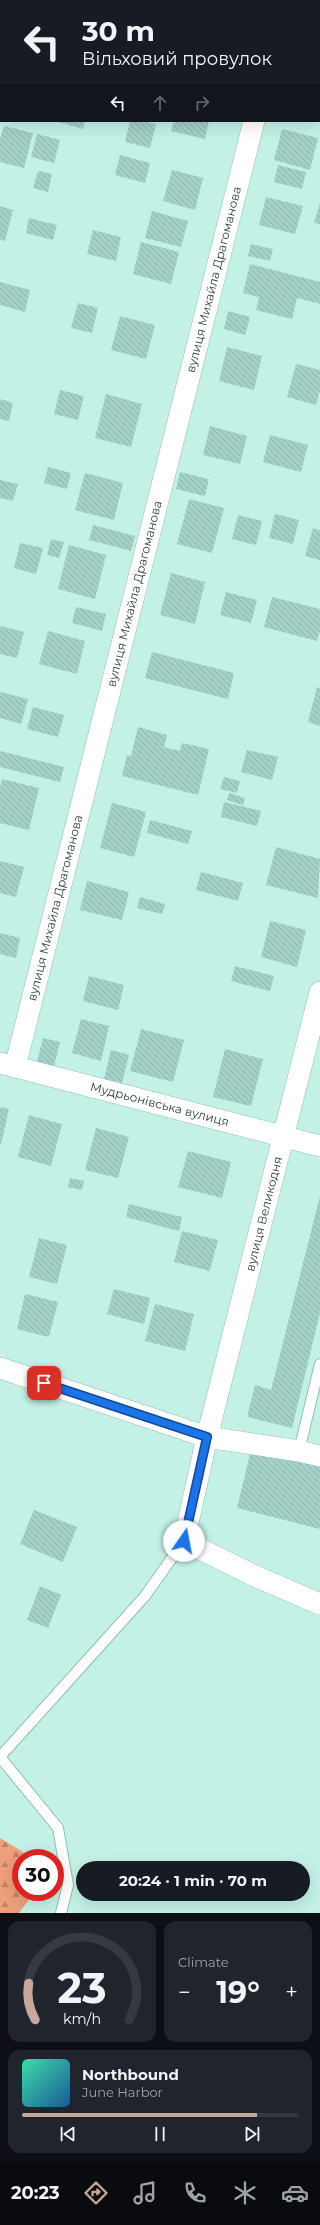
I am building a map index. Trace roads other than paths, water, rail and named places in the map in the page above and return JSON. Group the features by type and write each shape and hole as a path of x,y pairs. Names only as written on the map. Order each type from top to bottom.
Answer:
{"street":[{"name":"вулиця Михайла Драгоманова","path":"8,1065 254,122"},
{"name":"вулиця Великодня","path":"184,1541 207,1437 320,992"},
{"name":"Мудрьонівська вулиця","path":"8,1065 320,1146"},
{"path":"0,1368 207,1437 299,1451 320,1456"},
{"path":"184,1541 257,1577 320,1604"}],"lane":[{"path":"299,1451 320,1364"},
{"path":"61,1913 68,1885 58,1828 0,1757 145,1596 184,1541"}]}
